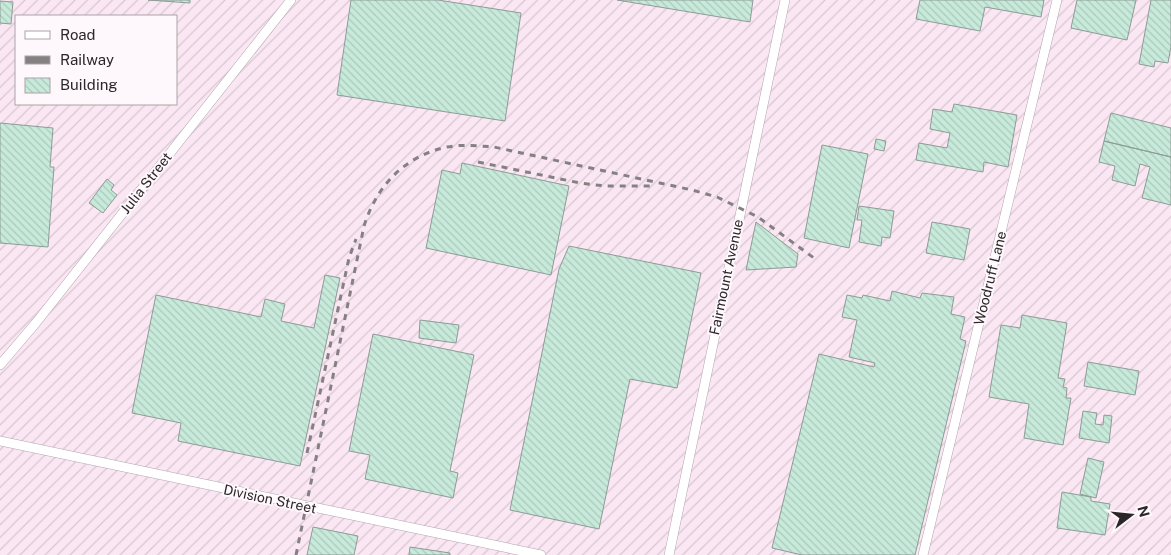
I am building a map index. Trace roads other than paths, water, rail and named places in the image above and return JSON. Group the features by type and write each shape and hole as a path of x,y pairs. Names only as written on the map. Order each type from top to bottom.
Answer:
{"street":[{"name":"Julia Street","path":"0,365 41,317 291,0"},
{"name":"Fairmount Avenue","path":"668,555 785,0"},
{"name":"Woodruff Lane","path":"923,555 1056,0"},
{"name":"Division Street","path":"0,441 541,555"}],"railway":[{"path":"296,555 364,226 385,185 395,174 418,157 432,151 453,146 494,147 692,190 717,197 758,217 818,261"},
{"path":"478,162 580,183 605,186 650,186"},
{"path":"307,453 349,258 356,239"}]}
